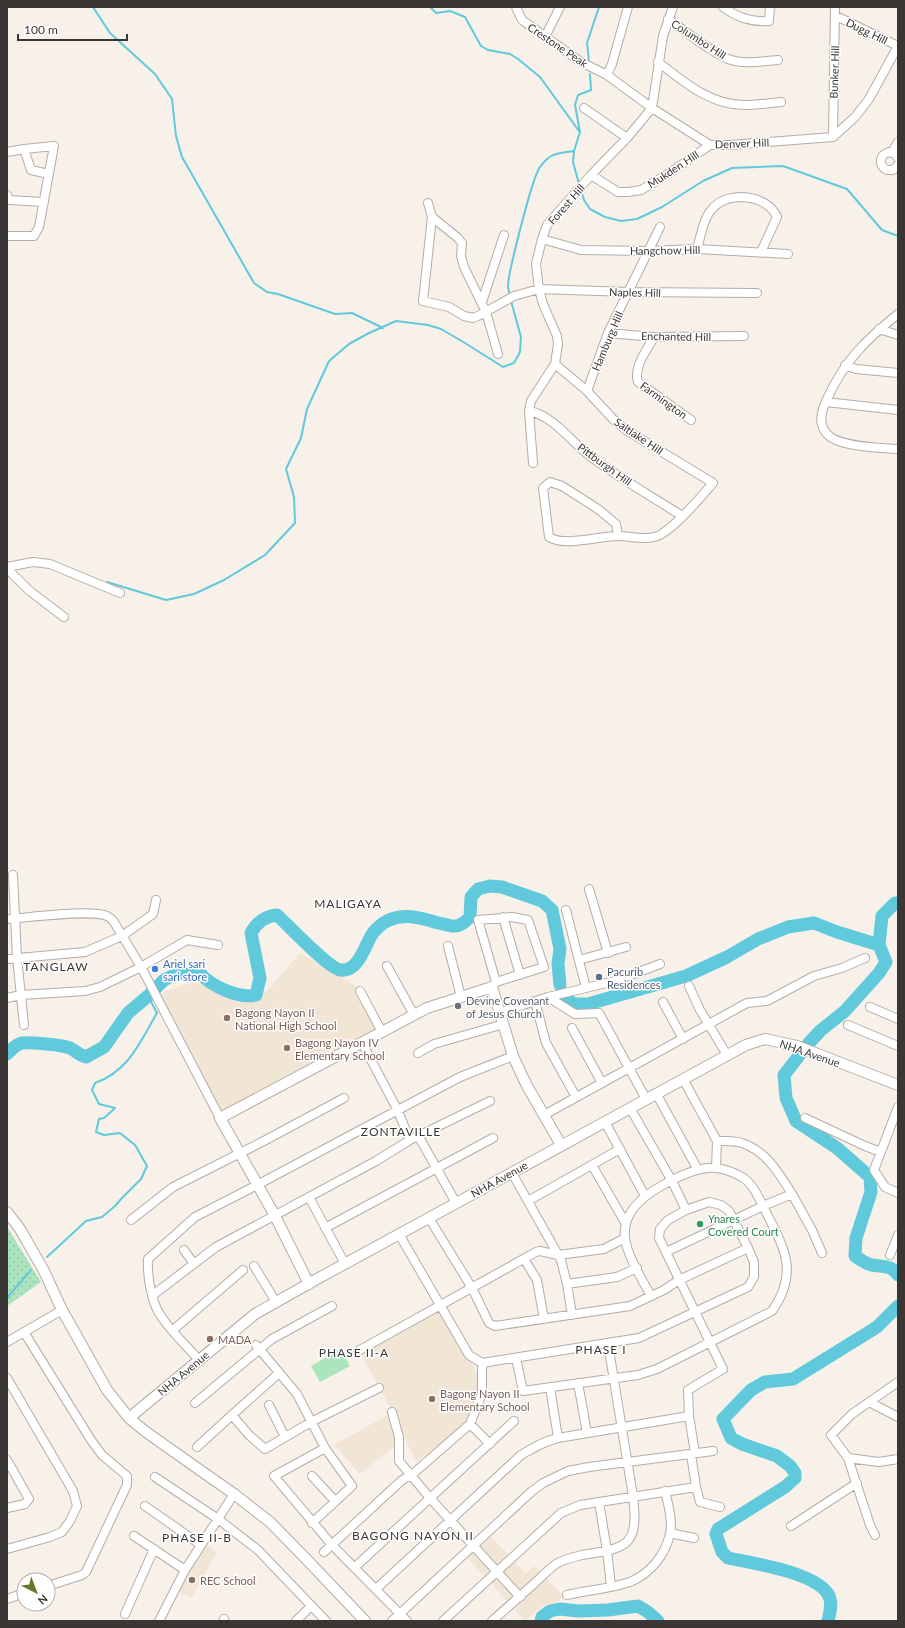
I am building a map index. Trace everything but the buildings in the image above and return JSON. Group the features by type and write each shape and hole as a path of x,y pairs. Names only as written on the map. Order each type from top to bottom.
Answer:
{"street":[{"name":"Crestone Peak","path":"516,7 522,20 581,62 607,75"},
{"path":"545,36 560,7"},
{"path":"607,75 612,64 628,7"},
{"path":"652,108 658,62 668,19 673,7"},
{"path":"725,8 740,18 753,22 769,22 770,7"},
{"name":"Bunker Hill","path":"833,137 835,7"},
{"name":"Dugg Hill","path":"836,16 898,46"},
{"name":"Columbo Hill","path":"668,19 709,48 729,59 748,62 778,60"},
{"path":"833,137 855,117 869,99 898,46"},
{"path":"658,62 701,94 719,100 743,105 782,102"},
{"name":"Denver Hill","path":"607,75 652,108 710,145 730,146 833,137"},
{"path":"584,108 627,138"},
{"name":"Forest Hill","path":"533,464 529,411 531,401 556,364 558,344 557,336 543,304 539,289 536,264 542,239 547,225 591,175 627,138 652,108"},
{"path":"898,142 895,155 889,152 881,158 881,164 884,169 890,171 898,165"},
{"name":"Mukden Hill","path":"591,175 618,192 641,190 668,174 710,145"},
{"path":"7,152 54,146 39,227 34,236 7,236"},
{"path":"24,149 31,170 49,174"},
{"path":"7,195 9,200 44,202"},
{"path":"697,249 704,222 712,208 721,202 735,198 749,198 767,204 778,217 761,252"},
{"path":"428,203 432,217 462,243 461,256 464,267 486,312 498,354"},
{"name":"Naples Hill","path":"432,217 423,301 449,307 464,316 473,318 514,296 539,289 628,292 757,293"},
{"name":"Hamburg Hill","path":"587,391 608,333 660,227"},
{"path":"482,302 504,235"},
{"name":"Hangchow Hill","path":"542,239 581,250 648,251 697,249 788,254"},
{"path":"898,314 879,329 851,357 836,379 820,418 822,427 827,435 838,441 849,444 898,449"},
{"path":"879,329 898,335"},
{"name":"Enchanted Hill","path":"608,333 654,337 744,336"},
{"name":"Farmington","path":"654,337 635,375 638,382 691,420"},
{"name":"Saltlake Hill","path":"556,364 587,391 613,419 626,430 713,483 682,516"},
{"path":"845,365 856,370 898,373"},
{"path":"826,402 898,410"},
{"name":"Pittburgh Hill","path":"529,411 548,420 588,455 682,516"},
{"path":"618,536 616,524 598,509 562,486 550,482 543,488 549,537 553,540 572,541 618,536 644,538 662,534 682,516"},
{"path":"7,568 33,562 50,564 120,594"},
{"path":"7,568 31,592 64,617"},
{"path":"13,875 11,919 17,958 24,1025"},
{"path":"589,889 608,953"},
{"path":"7,959 85,952 122,936 152,914 156,900"},
{"path":"566,910 586,988"},
{"path":"11,919 81,914 105,915 114,922 141,967 150,987 220,1118 275,1216 309,1284"},
{"path":"503,917 520,975"},
{"path":"220,1118 427,1008 461,997 494,985 520,975 542,969 544,966 529,921 512,917 478,920 494,985 504,1024 514,1056 526,1084 561,1145"},
{"path":"7,998 21,995 85,991 100,987 141,967 187,940 218,945"},
{"path":"448,946 461,997"},
{"path":"580,960 626,947"},
{"path":"544,1115 747,1003 767,1001 814,976 842,968 865,958"},
{"path":"501,1012 548,997 615,981 660,964"},
{"path":"387,966 414,1015"},
{"path":"689,986 727,1055"},
{"path":"360,991 382,1032"},
{"path":"548,997 575,1014 599,1013 646,1099"},
{"path":"535,1001 546,1043 576,1098"},
{"path":"663,1002 683,1039"},
{"path":"870,1007 898,1019"},
{"path":"418,1053 434,1044 504,1024"},
{"path":"848,1025 898,1046"},
{"path":"572,1028 602,1083"},
{"name":"NHA Avenue","path":"129,1418 255,1314 746,1045 765,1039 797,1046 898,1085"},
{"path":"362,1043 397,1109 410,1140"},
{"path":"199,1360 159,1312 153,1295 148,1269 148,1259 195,1217 460,1077 514,1056"},
{"path":"683,1079 717,1141 716,1168"},
{"path":"656,1093 698,1170"},
{"path":"131,1220 173,1187 344,1098"},
{"path":"153,1295 216,1247 275,1216 410,1140 490,1101"},
{"path":"898,1107 874,1170 885,1187 898,1193"},
{"path":"630,1108 672,1181 686,1210"},
{"path":"805,1118 881,1152"},
{"path":"605,1122 645,1196"},
{"path":"418,1137 456,1203"},
{"path":"325,1228 493,1138"},
{"path":"717,1141 741,1142 756,1150 776,1168 812,1230 822,1253"},
{"path":"528,1201 620,1148"},
{"path":"592,1165 626,1224"},
{"path":"516,1358 523,1391 638,1375 657,1369 772,1311 782,1293 787,1270 785,1251 755,1190 743,1178 728,1170 716,1168 698,1170 672,1181 645,1196 633,1209 626,1224 625,1238 637,1268 651,1296"},
{"path":"512,1173 561,1260 572,1315"},
{"path":"666,1252 763,1206 792,1194"},
{"path":"309,1197 345,1264"},
{"path":"400,1234 440,1306 470,1355 482,1363 639,1338 695,1312 748,1287 754,1277 754,1262 729,1211 721,1205 709,1202 686,1210 668,1220 660,1229 659,1238 679,1280 695,1312 723,1369 689,1389 689,1416 696,1486 700,1502 720,1507"},
{"path":"7,1212 20,1229 44,1271 62,1310 107,1390 129,1418 166,1447 234,1494 270,1522 365,1621"},
{"path":"429,1218 472,1288 492,1326 630,1306 679,1280 748,1248"},
{"path":"890,1255 898,1235"},
{"path":"358,1351 524,1258 540,1251 558,1254 604,1249 625,1238"},
{"path":"184,1250 194,1264"},
{"path":"524,1258 537,1280 544,1319"},
{"path":"254,1266 276,1302"},
{"path":"567,1284 617,1277 637,1268"},
{"path":"173,1330 243,1270"},
{"path":"195,1403 258,1347 332,1306"},
{"path":"7,1342 62,1310"},
{"path":"24,1332 91,1440 102,1455 125,1474 128,1479 86,1572 82,1575 56,1583"},
{"path":"492,1621 557,1563 574,1557 607,1551 622,1546 630,1538 634,1530 636,1518 633,1496 626,1462 608,1344"},
{"path":"258,1347 297,1394 325,1448 352,1486 312,1522"},
{"path":"324,1552 401,1481 410,1476 470,1424 482,1394 482,1363"},
{"path":"197,1447 279,1372"},
{"path":"7,1378 73,1492 77,1506 70,1521 62,1532 50,1537 7,1549"},
{"path":"875,1535 870,1525 848,1458 831,1435 852,1414 898,1382"},
{"path":"578,1383 587,1433"},
{"path":"232,1415 249,1435 265,1449 311,1422 379,1388"},
{"path":"550,1388 558,1438"},
{"path":"869,1402 898,1417"},
{"path":"270,1405 285,1437"},
{"path":"392,1412 399,1438 399,1461 410,1476 520,1597"},
{"path":"376,1589 521,1455 547,1440 689,1416"},
{"path":"355,1567 514,1421"},
{"path":"470,1424 490,1444"},
{"path":"325,1448 274,1476 332,1545 408,1621"},
{"path":"392,1621 473,1545 531,1492 543,1483 568,1471 712,1451"},
{"path":"848,1458 879,1462 898,1459"},
{"path":"7,1460 29,1498 25,1504 7,1508"},
{"path":"312,1476 335,1501"},
{"path":"156,1477 218,1519 258,1550 326,1621"},
{"path":"791,1526 857,1484"},
{"path":"443,1621 560,1513 580,1505 696,1486"},
{"path":"567,1595 630,1582 655,1565 663,1553 670,1533 670,1518 665,1491"},
{"path":"159,1621 200,1544 234,1494"},
{"path":"599,1502 611,1586"},
{"path":"145,1506 200,1544"},
{"path":"670,1533 694,1538"},
{"path":"134,1536 185,1570"},
{"path":"125,1614 154,1549"},
{"path":"578,1592 578,1602"},
{"path":"296,1621 311,1606"}],"shaded area":[{"path":"300,953 354,985 379,1029 222,1114 160,994 179,986 195,982 248,1000 267,991"},
{"name":"Bagong Nayon II Elementary School","path":"439,1308 457,1342 473,1365 481,1385 471,1422 416,1462 397,1420 360,1352"},
{"path":"391,1413 399,1443 360,1474 334,1445"},
{"path":"490,1536 526,1574 535,1566 563,1596 557,1603 542,1606 525,1621 467,1557"},
{"name":"REC School","path":"206,1544 217,1553 191,1598 177,1591"}],"green space":[{"path":"7,1227 41,1282 7,1306"},
{"path":"341,1349 350,1366 320,1382 311,1366"}],"waterway":[{"path":"93,7 110,33 155,74 172,99 176,136 182,157 254,283 267,292 278,294 335,314 352,313 383,328"},
{"path":"430,7 436,13 450,11 465,17 481,46 488,50 510,54 540,77 579,131"},
{"path":"589,62 587,43 599,7"},
{"path":"579,184 573,162 574,151 580,132 575,105 578,95 591,90 590,74"},
{"path":"510,295 508,286 512,263 532,187 540,167 547,159 555,154 574,151"},
{"path":"581,190 584,200 590,209 605,217 621,221 637,219 662,207 703,181 732,168 783,166 847,189 882,230 898,236"},
{"path":"107,582 166,600 194,594 224,580 265,555 295,523 294,497 286,469 301,438 307,409 329,361 349,344 396,321 428,325 441,329 503,367 514,363 520,352 521,337 511,301"},
{"path":"7,1054 14,1047 22,1043 32,1043 70,1048 86,1057 104,1047 128,1013 164,980 178,973 191,975 199,972 210,982 225,990 241,995 256,995 260,978 251,933 265,918 277,915 327,962 335,968 347,970 356,964 373,933 386,921 396,918 410,917 457,926 465,922 470,917 471,897 478,889 490,886 502,887 542,901 552,910 560,949 558,964 560,985"},
{"path":"898,903 895,903 882,916 879,945 886,962 879,973 845,1011 820,1031 784,1075 786,1098 796,1121 837,1148 870,1177 871,1192 856,1238 855,1256 864,1262 890,1268 898,1275"},
{"path":"566,999 574,1004 588,1004 686,976 727,957 758,939 788,927 814,923 879,945"},
{"path":"47,1257 86,1221 102,1217 115,1206 141,1179 147,1166 135,1145 120,1133 104,1135 96,1132 99,1119 104,1118 115,1108 99,1104 92,1090 95,1083 107,1078 117,1071 139,1045 157,1013 148,996"},
{"path":"7,1298 31,1270"},
{"path":"828,1621 831,1608 830,1597 821,1586 797,1574 728,1558 722,1552 716,1534 718,1529 785,1487 795,1478 795,1473 790,1466 777,1456 742,1444 731,1438 723,1419 751,1390 765,1382 793,1379 877,1327 898,1306"},
{"path":"541,1621 542,1617 550,1611 560,1609 578,1611 608,1610 638,1606 658,1621"}],"place":[{"name":"Ariel sari sari store","path":"155,969"},
{"name":"Pacurib Residences","path":"599,977"},
{"name":"Devine Covenant of Jesus Church","path":"458,1006"},
{"name":"Bagong Nayon II National High School","path":"227,1018"},
{"name":"Bagong Nayon IV Elementary School","path":"287,1048"},
{"name":"Ynares Covered Court","path":"700,1224"},
{"name":"MADA","path":"210,1339"},
{"name":"Bagong Nayon II Elementary School","path":"432,1399"},
{"name":"REC School","path":"192,1580"}],"district":[{"name":"MALIGAYA","path":"348,903"},
{"name":"TANGLAW","path":"56,966"},
{"name":"ZONTAVILLE","path":"401,1131"},
{"name":"PHASE I","path":"601,1349"},
{"name":"PHASE II-A","path":"354,1352"},
{"name":"BAGONG NAYON II","path":"413,1535"},
{"name":"PHASE II-B","path":"197,1537"}]}
